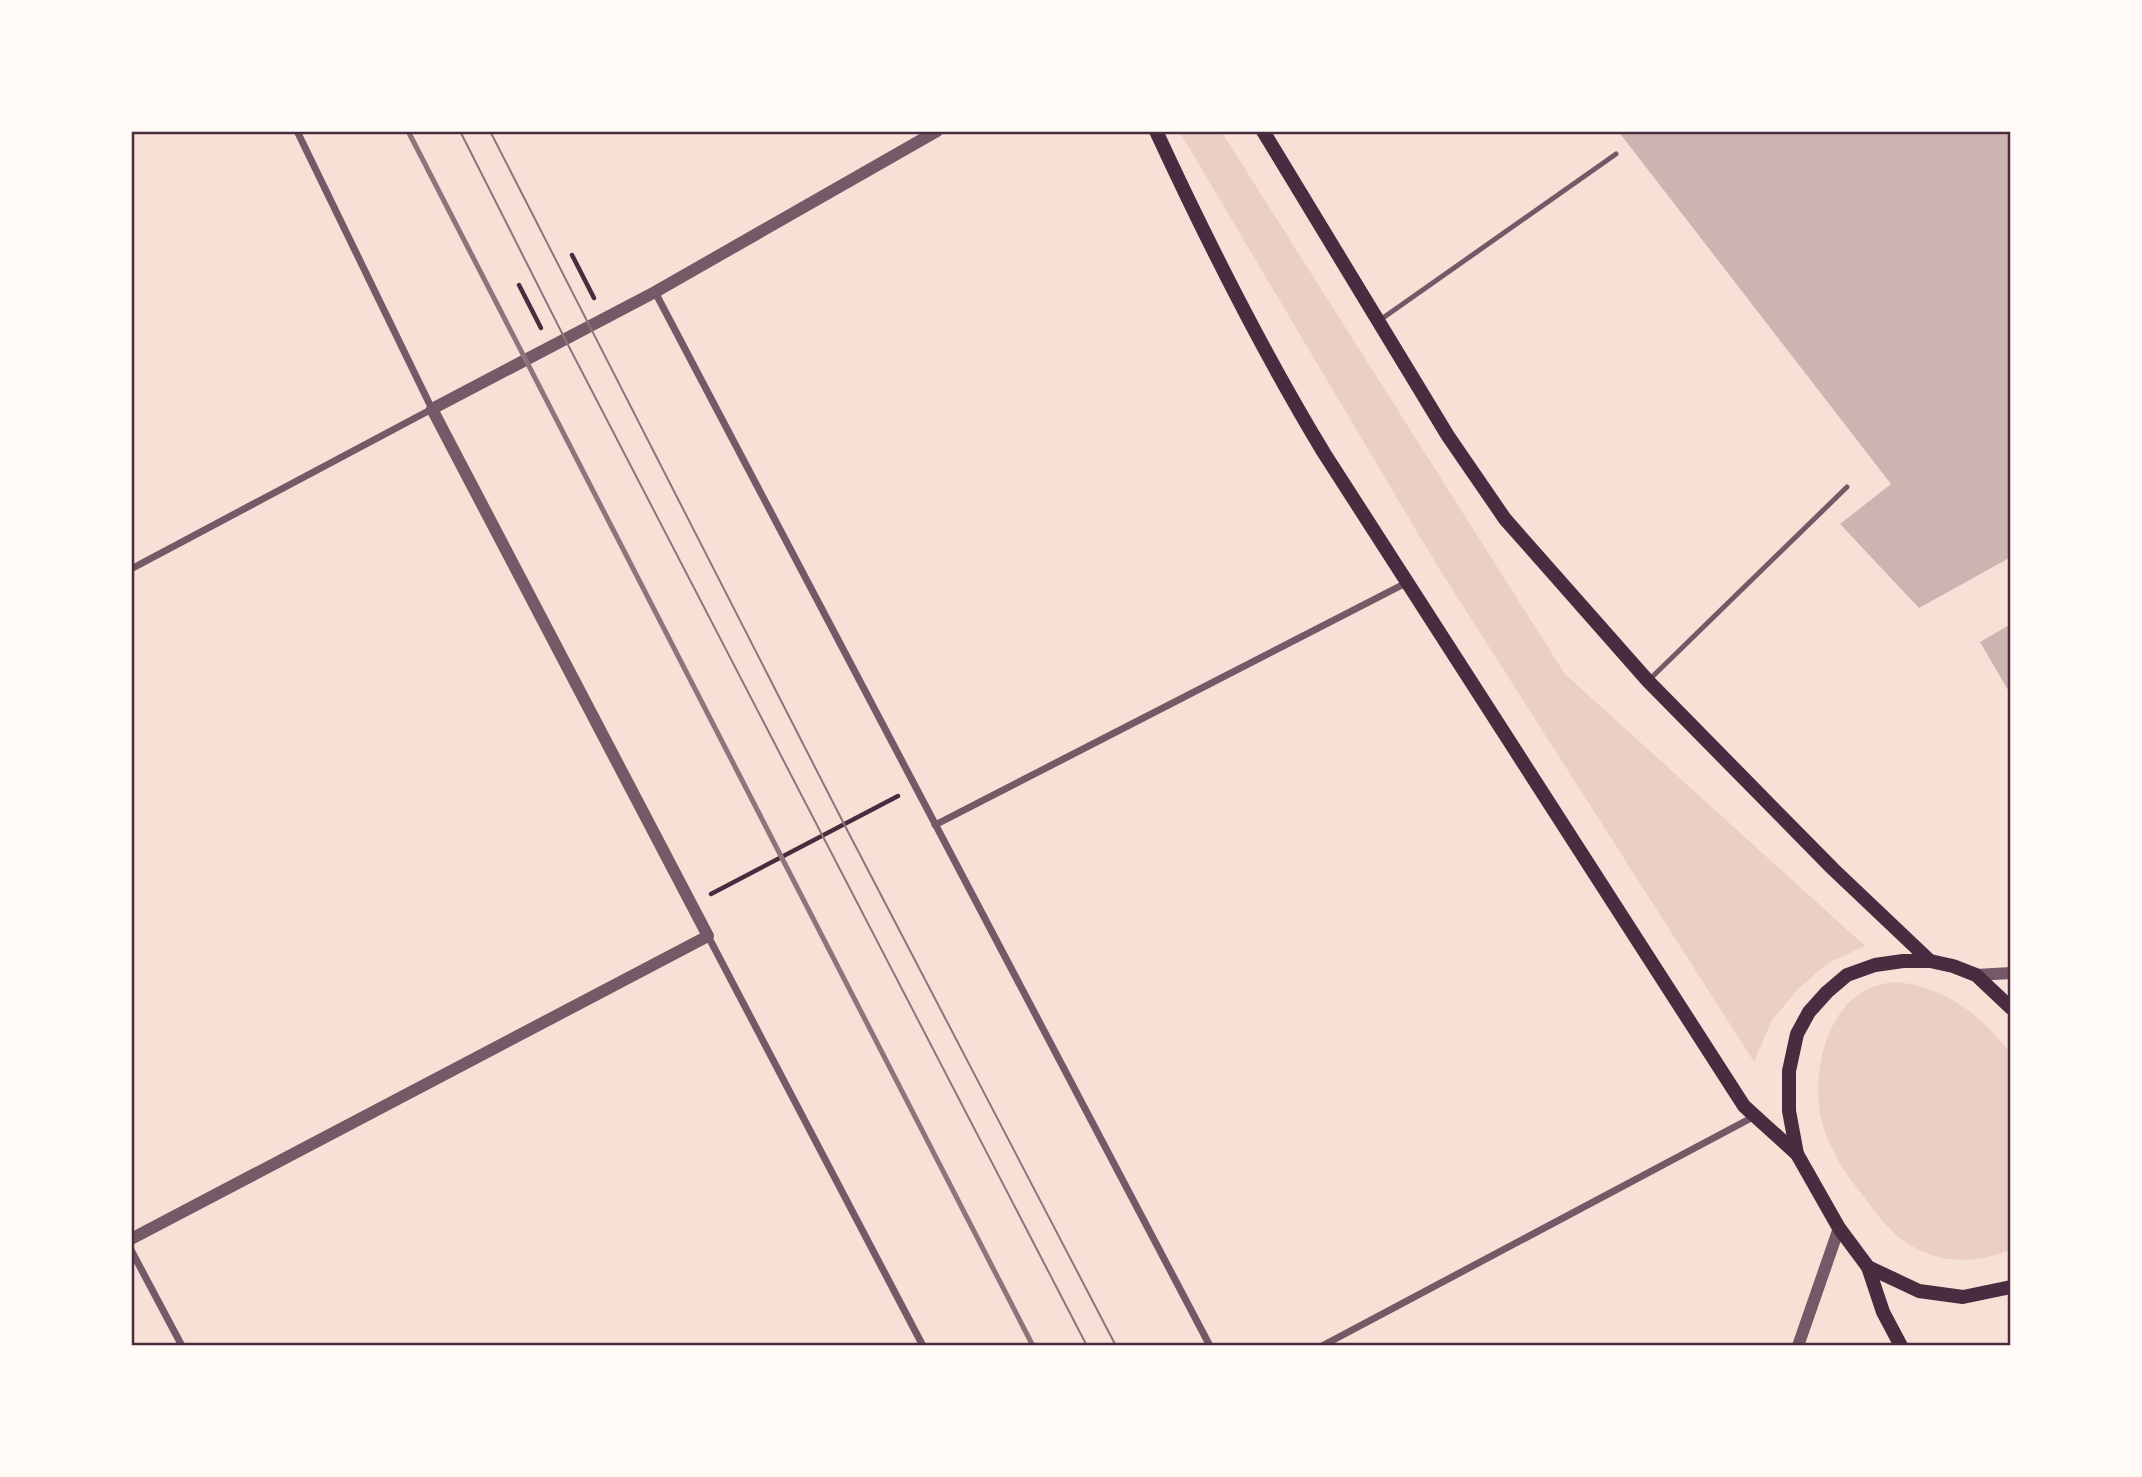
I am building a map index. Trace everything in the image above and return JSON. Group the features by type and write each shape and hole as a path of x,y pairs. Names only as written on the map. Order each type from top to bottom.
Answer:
{"main road":[{"path":"1156,131 1284,387 1406,583 1744,1106 1797,1154"},
{"path":"1264,131 1377,322 1448,436 1505,519 1648,681 1832,869 1930,961"},
{"path":"1900,1346 1882,1312 1868,1267 1839,1228 1797,1154 1788,1111 1789,1071 1797,1034 1809,1013 1827,992 1847,975 1875,965 1903,961 1930,961 1976,975 2011,1009"},
{"path":"1868,1267 1919,1291 1963,1297 2011,1287"}],"street":[{"path":"297,131 432,409 923,1346"},
{"path":"131,569 655,292 937,131"},
{"path":"655,292 1210,1346"},
{"path":"935,825 1406,583"},
{"path":"131,1239 708,936"},
{"path":"1976,975 2011,973"},
{"path":"1322,1346 1755,1116"},
{"path":"1798,1346 1839,1228"},
{"path":"131,1250 182,1346"}],"lane":[{"path":"1377,322 1616,154"},
{"path":"1648,681 1847,487"}],"path":[{"path":"572,255 605,318"},
{"path":"519,285 550,347"},
{"path":"691,904 915,788"}],"shaded area":[{"path":"1179,131 1221,131 1565,674 1865,946 1828,963 1799,988 1772,1020 1754,1062 1438,567"},
{"path":"1893,982 1929,989 1960,1004 1987,1027 2011,1054 2011,1249 1984,1258 1956,1260 1916,1249 1886,1225 1842,1167 1827,1138 1821,1118 1818,1084 1830,1031 1838,1016 1862,992"}],"building":[{"path":"1618,131 2011,131 2011,557 1919,608 1840,524 1891,484"},
{"path":"2011,624 2011,695 1980,642"}],"tram line":[{"path":"460,131 1087,1346"},
{"path":"490,131 844,824 1116,1346"}],"railway":[{"path":"408,131 1033,1346"}]}
